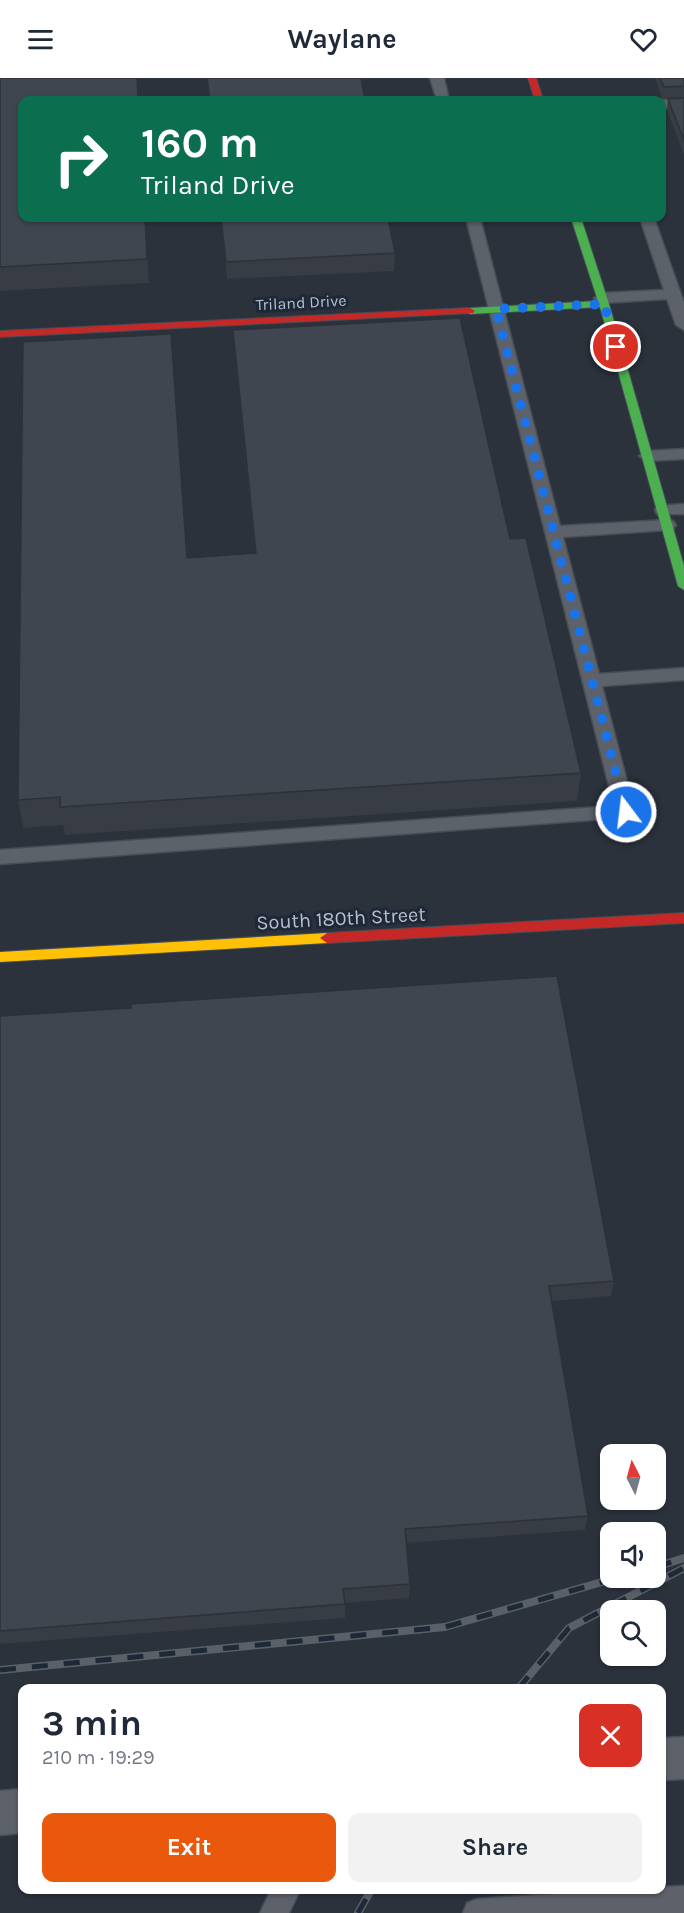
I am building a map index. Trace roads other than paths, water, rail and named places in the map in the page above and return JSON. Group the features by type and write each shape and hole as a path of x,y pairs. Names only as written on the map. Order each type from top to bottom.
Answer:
{"street":[{"path":"532,78 538,96"},
{"path":"577,222 603,301 684,585"},
{"name":"Triland Drive","path":"0,334 496,309 603,301"},
{"name":"South 180th Street","path":"0,957 684,918"},
{"path":"666,1759 684,1758"},
{"path":"0,1813 18,1811"}],"lane":[{"path":"437,78 442,96"},
{"path":"666,104 684,103"},
{"path":"0,857 626,812 474,222"},
{"path":"648,222 684,325"},
{"path":"603,301 674,294"},
{"path":"647,456 684,454"},
{"path":"554,532 665,518 684,509"},
{"path":"592,681 684,674"},
{"path":"274,1913 284,1894"},
{"path":"477,1913 684,1900"}],"railway":[{"path":"666,1564 684,1558"},
{"path":"522,1684 569,1628 684,1568"},
{"path":"0,1670 445,1627 600,1583"},
{"path":"358,1913 369,1894"}]}
